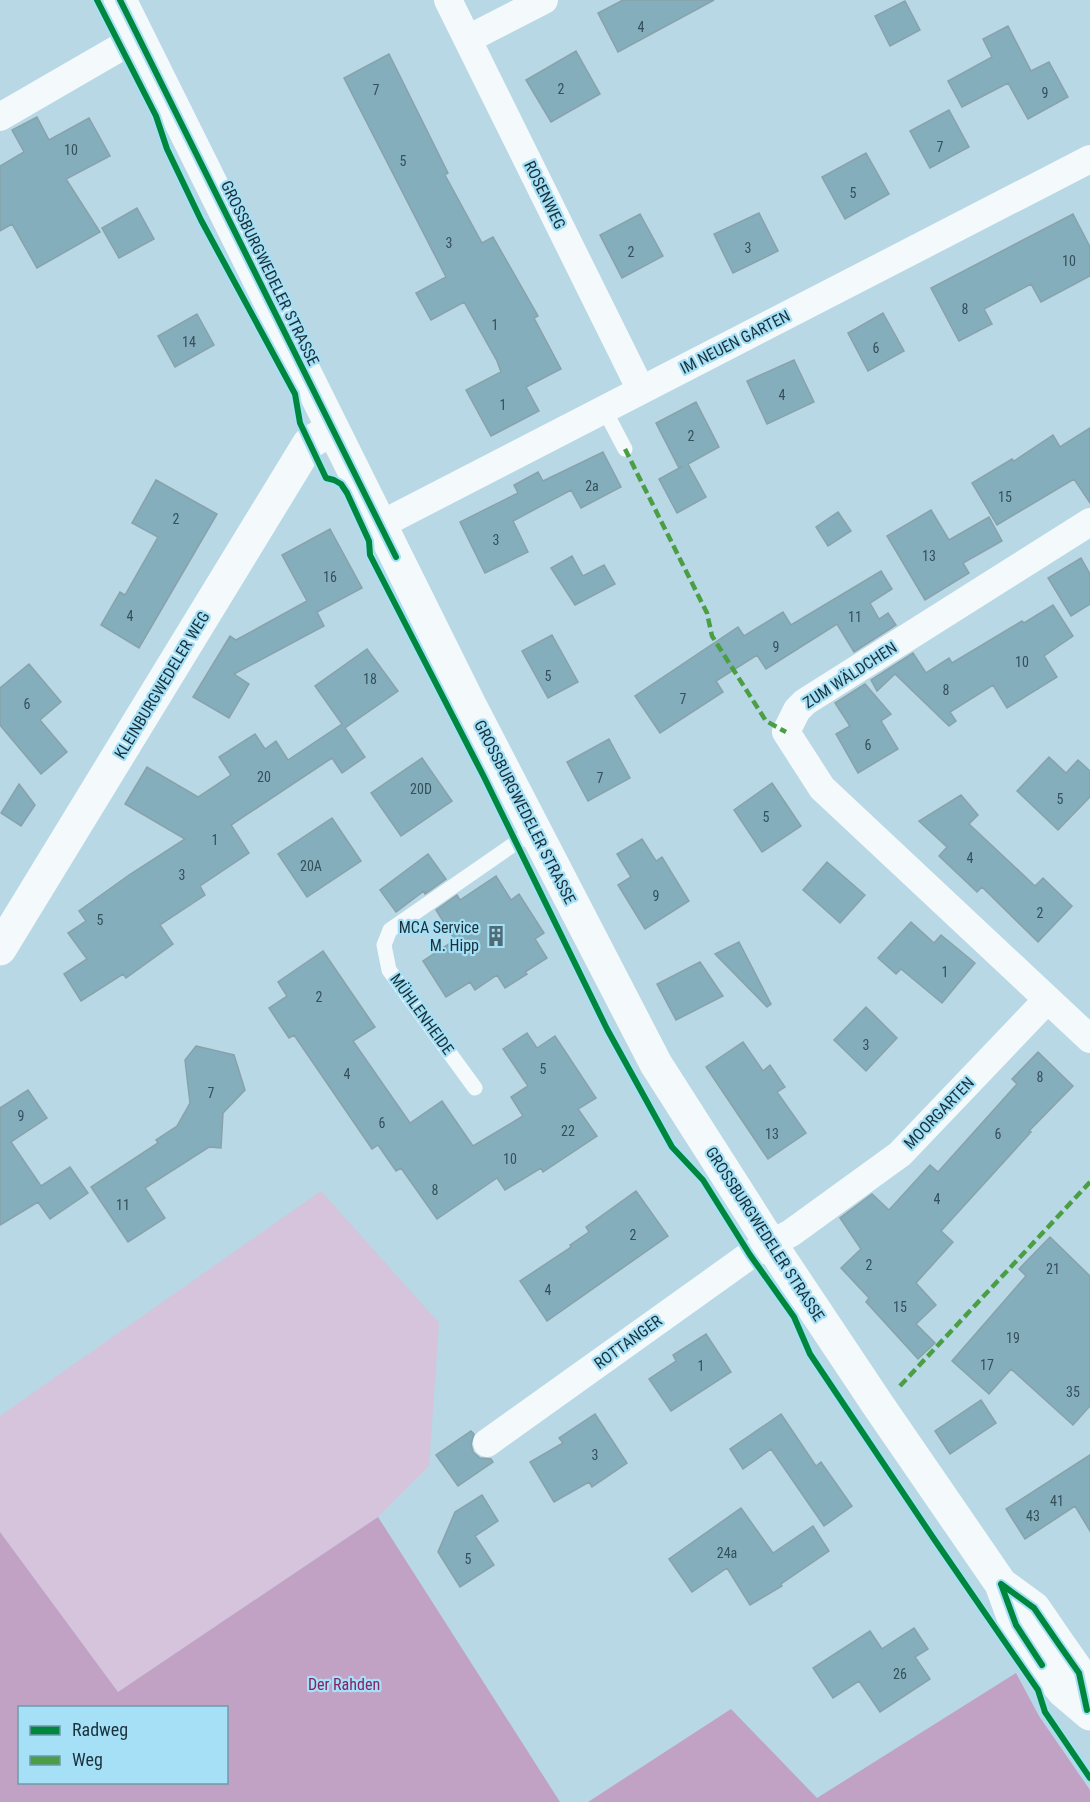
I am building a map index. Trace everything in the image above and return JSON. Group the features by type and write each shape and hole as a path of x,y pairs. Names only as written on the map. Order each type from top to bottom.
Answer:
{"street":[{"name":"GROSSBURGWEDELER STRASSE","path":"120,0 534,832 656,1064 770,1243 884,1414 1002,1584 1034,1608 1079,1673 1088,1712"},
{"name":"ROSENWEG","path":"448,0 641,390"},
{"path":"468,39 544,0"},
{"path":"0,117 138,38"},
{"name":"IM NEUEN GARTEN","path":"380,525 1090,159"},
{"name":"KLEINBURGWEDELER WEG","path":"0,949 152,704 309,443 332,429"},
{"name":"ZUM WÄLDCHEN","path":"1047,1000 822,788 786,732 797,710 806,702 1090,522"},
{"path":"1047,1000 1090,1039"},
{"name":"MOORGARTEN","path":"770,1243 791,1233 900,1154 1047,1000"},
{"name":"ROTTANGER","path":"487,1443 770,1243"}],"lane":[{"path":"604,409 625,449"},
{"name":"MÜHLENHEIDE","path":"475,1088 389,970 384,945 390,930 534,832"}],"shaded area":[{"path":"321,1191 439,1323 429,1466 378,1517 118,1692 0,1532 0,1416"}],"green space":[{"name":"Der Rahden","path":"378,1517 560,1802 0,1802 0,1532 118,1692"},
{"path":"1016,1673 1039,1716 1090,1790 1090,1802 588,1802 731,1709 817,1798"}],"building":[{"path":"623,0 714,0 618,52 598,13"},
{"path":"905,1 920,30 890,46 875,16"},
{"path":"1008,26 1031,71 1049,62 1068,97 1028,119 1008,83 962,107 948,81 992,57 983,39"},
{"path":"576,51 600,94 551,122 526,80"},
{"path":"389,54 448,173 445,175 482,243 493,237 538,316 534,318 561,369 526,387 539,411 491,436 466,390 501,372 497,361 464,302 431,320 416,293 446,277 344,78"},
{"path":"949,110 969,147 930,168 910,131"},
{"path":"37,117 49,140 89,118 110,156 66,179 100,232 37,268 12,224 0,231 0,166 24,152 12,130"},
{"path":"866,153 889,194 845,219 822,177"},
{"path":"137,208 154,239 119,258 102,228"},
{"path":"759,213 778,251 733,273 714,234"},
{"path":"640,214 663,256 622,278 600,235"},
{"path":"1073,214 1090,247 1090,276 1041,302 1031,284 984,309 992,324 959,341 931,288"},
{"path":"883,313 904,351 868,371 848,333"},
{"path":"197,314 214,345 175,367 158,336"},
{"path":"794,360 814,402 767,424 747,381"},
{"path":"696,402 719,447 688,464 706,497 677,513 659,479 683,466 679,468 656,423"},
{"path":"1090,428 1090,503 1074,479 997,525 972,483 1012,459 1014,461 1053,435 1060,447"},
{"path":"603,452 621,487 581,508 571,490 513,521 528,552 485,573 460,522 518,493 514,485 538,472 543,481"},
{"path":"156,480 217,514 139,648 101,625 120,592 125,595 158,537 132,523"},
{"path":"931,510 949,540 989,517 1002,541 963,563 969,573 925,600 887,536"},
{"path":"838,512 851,531 828,546 816,527"},
{"path":"330,529 362,588 317,612 324,626 234,674 249,684 229,718 193,697 230,636 236,640 307,601 282,555"},
{"path":"572,556 583,576 604,565 615,584 575,605 551,568"},
{"path":"1081,558 1090,574 1090,604 1071,616 1048,578"},
{"path":"881,571 892,589 870,603 879,619 888,613 896,625 854,652 837,624 766,669 757,655 716,681 723,692 660,733 635,696 738,627 744,636 783,612 791,625"},
{"path":"1053,605 1073,636 1044,656 1057,677 1007,708 993,685 950,712 956,721 949,726 895,674 877,691 871,680 913,653 926,673 949,658 952,663"},
{"path":"552,635 578,682 548,698 522,651"},
{"path":"367,649 398,691 345,728 365,757 342,773 332,758 231,825 249,853 200,886 205,895 160,925 173,944 126,978 123,974 81,1001 64,974 87,959 68,933 86,921 79,911 185,839 125,804 147,767 198,797 231,775 219,757 255,734 265,749 276,741 288,760 342,724 315,686"},
{"path":"29,664 61,702 40,720 67,752 41,774 0,725 0,688"},
{"path":"865,684 891,714 881,721 898,749 858,773 836,734 850,726 835,703"},
{"path":"609,739 630,778 588,801 567,762"},
{"path":"1049,757 1066,773 1078,760 1090,771 1090,797 1058,830 1017,791"},
{"path":"422,758 452,801 401,836 371,793"},
{"path":"772,783 801,826 762,852 734,810"},
{"path":"19,784 35,805 21,826 1,813"},
{"path":"961,795 978,815 969,824 1035,886 1043,878 1072,906 1038,942 982,887 977,892 939,856 947,847 919,821"},
{"path":"332,818 361,861 307,897 278,854"},
{"path":"642,839 656,861 662,857 689,901 645,929 618,885 631,877 617,854"},
{"path":"428,854 446,879 425,894 424,891 396,912 380,890"},
{"path":"827,862 865,895 840,923 803,890"},
{"name":"MCA Service M. Hipp","path":"496,876 511,900 519,894 544,933 535,939 547,958 505,988 497,975 475,990 470,982 446,997 423,961 455,940 436,910 457,895 460,900"},
{"path":"911,922 934,943 941,935 975,963 942,1003 901,969 896,974 878,958"},
{"path":"739,942 771,1004 767,1007 715,954"},
{"path":"323,951 375,1027 353,1041 410,1123 442,1101 473,1146 523,1116 511,1097 528,1086 503,1049 527,1033 537,1048 555,1036 596,1098 578,1109 597,1136 543,1172 541,1168 505,1190 497,1178 437,1219 401,1168 396,1171 378,1145 372,1149 294,1035 289,1038 269,1008 287,996 278,982"},
{"path":"700,962 723,996 676,1020 657,984"},
{"path":"866,1007 897,1038 866,1071 834,1040"},
{"path":"743,1042 763,1071 770,1065 785,1087 777,1092 806,1133 768,1159 706,1067"},
{"path":"196,1046 234,1055 245,1090 223,1113 221,1148 209,1147 145,1188 165,1218 128,1242 91,1187 158,1143 156,1140 177,1126 190,1103 185,1060"},
{"path":"1038,1052 1073,1086 1029,1131 1031,1132 941,1231 953,1242 916,1283 936,1305 916,1324 935,1343 918,1359 866,1302 869,1298 841,1268 861,1249 840,1218 872,1194 889,1210 930,1165 938,1172 1017,1084 1012,1079"},
{"path":"28,1090 47,1118 11,1142 41,1186 70,1167 88,1193 50,1219 38,1202 0,1225 0,1108"},
{"path":"636,1191 668,1236 547,1321 520,1281 571,1247 570,1245 589,1232 586,1227"},
{"path":"1050,1237 1090,1276 1090,1406 1073,1425 1011,1369 989,1394 952,1361 1026,1276 1019,1269"},
{"path":"706,1334 731,1372 671,1411 649,1379 676,1361 673,1355"},
{"path":"981,1400 996,1423 950,1454 935,1431"},
{"path":"595,1414 627,1463 592,1487 589,1482 554,1502 530,1462 563,1443 559,1438"},
{"path":"781,1414 816,1466 821,1462 852,1506 824,1526 771,1449 743,1469 730,1449"},
{"path":"471,1431 474,1434 471,1444 473,1452 480,1458 491,1459 493,1462 458,1486 436,1455"},
{"path":"1090,1455 1090,1531 1075,1506 1025,1539 1006,1509"},
{"path":"482,1495 498,1521 475,1536 494,1565 460,1587 438,1552 455,1512"},
{"path":"741,1508 773,1553 813,1526 829,1551 781,1584 782,1586 750,1605 727,1568 692,1592 669,1559"},
{"path":"914,1628 928,1649 915,1657 930,1679 880,1712 859,1681 833,1698 813,1668 870,1631 882,1649"}],"marked path":[{"path":"625,449 707,613 712,636 766,721 786,732"},
{"path":"900,1386 1090,1182"}],"cycle path":[{"path":"97,0 156,116 167,149 201,220 295,394 300,423 326,478 341,484 347,493 369,541 370,555 484,777 607,1029 672,1147 703,1180 750,1255 794,1317 810,1354 1038,1690 1045,1712 1090,1778"},
{"path":"120,0 396,557"},
{"path":"1001,1584 1034,1608 1079,1673 1087,1710"},
{"path":"1001,1584 1016,1625 1042,1665"}],"place":[{"name":"MCA Service M. Hipp","path":"496,936"}]}
